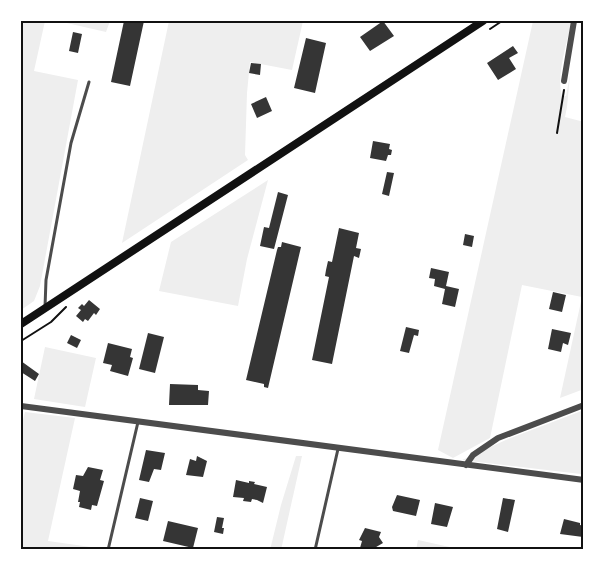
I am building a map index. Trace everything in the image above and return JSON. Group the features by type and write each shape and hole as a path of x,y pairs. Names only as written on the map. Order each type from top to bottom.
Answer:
{"main road":[{"path":"21,324 483,21"}],"street":[{"path":"564,81 574,21"},
{"path":"466,465 479,450 498,438 584,405"},
{"path":"21,406 584,480"}],"lane":[{"path":"45,309 46,280 71,143 89,82"},
{"path":"108,550 138,422"},
{"path":"315,550 338,448"}],"path":[{"path":"557,133 562,111 564,81"}],"shaded area":[{"path":"21,21 45,21 34,71 78,80 40,286 34,301 21,310"},
{"path":"58,21 110,21 106,32"},
{"path":"169,21 303,21 292,70 250,62 245,155 248,160 122,243"},
{"path":"533,21 572,21 560,79 562,96 566,96 570,75 565,117 584,122 584,389 560,398 582,297 522,285 490,438 453,458 438,450"},
{"path":"268,180 247,259 238,306 159,291 171,242"},
{"path":"45,347 96,358 85,407 34,399"},
{"path":"584,410 584,473 462,460 508,439"},
{"path":"25,412 75,418 48,541 99,550 21,550 21,428"},
{"path":"296,456 302,456 281,550 270,550 281,505"},
{"path":"418,540 463,550 416,550"}],"building":[{"path":"124,21 144,21 130,86 111,82"},
{"path":"383,21 394,36 370,51 360,37"},
{"path":"73,32 82,34 78,53 69,51"},
{"path":"306,38 326,43 315,93 294,88"},
{"path":"513,46 518,53 509,58 516,69 498,80 487,63"},
{"path":"251,63 261,64 260,75 249,73"},
{"path":"266,97 272,111 257,118 251,104"},
{"path":"373,141 390,144 391,155 388,155 386,161 370,158"},
{"path":"387,172 394,173 389,196 382,194"},
{"path":"278,192 288,195 274,249 260,246 264,227 269,228"},
{"path":"339,228 359,233 356,248 361,249 359,258 354,256 332,364 312,360 329,277 325,276 326,270 328,261 332,262"},
{"path":"465,234 474,236 472,247 463,245"},
{"path":"282,242 301,247 268,388 264,387 264,384 246,380 277,250 281,247"},
{"path":"431,268 449,272 446,286 459,289 455,307 442,304 445,289 434,286 435,279 429,278"},
{"path":"553,292 566,295 562,312 549,309"},
{"path":"89,300 100,309 96,315 94,313 88,321 85,319 83,322 76,316 81,310 78,308 82,304 84,306"},
{"path":"406,327 419,330 418,336 414,335 409,353 400,351"},
{"path":"552,329 571,333 568,345 563,343 561,352 548,349"},
{"path":"148,333 164,337 155,373 139,369"},
{"path":"71,335 81,340 77,348 67,343"},
{"path":"108,343 132,349 130,357 133,358 128,376 110,371 112,365 103,363"},
{"path":"21,361 39,374 35,381 21,372"},
{"path":"170,384 198,385 198,390 209,391 208,405 169,405"},
{"path":"146,450 165,453 161,470 154,469 149,482 139,480"},
{"path":"197,456 207,461 203,477 186,475 190,459 196,461"},
{"path":"88,467 103,470 100,480 104,481 97,506 92,505 91,510 79,507 80,491 73,489 76,475 83,476"},
{"path":"236,480 255,482 254,484 267,487 263,503 252,499 251,502 243,501 244,498 233,497"},
{"path":"397,495 420,500 416,516 393,511 392,507"},
{"path":"140,498 153,501 148,521 135,518"},
{"path":"503,498 515,500 508,532 497,529"},
{"path":"435,503 453,507 447,527 431,524"},
{"path":"217,517 224,518 223,534 214,532"},
{"path":"564,519 584,526 583,537 560,534"},
{"path":"168,521 198,528 193,548 163,541"},
{"path":"365,528 381,532 379,537 383,543 371,550 360,548 362,541 359,540"}]}
